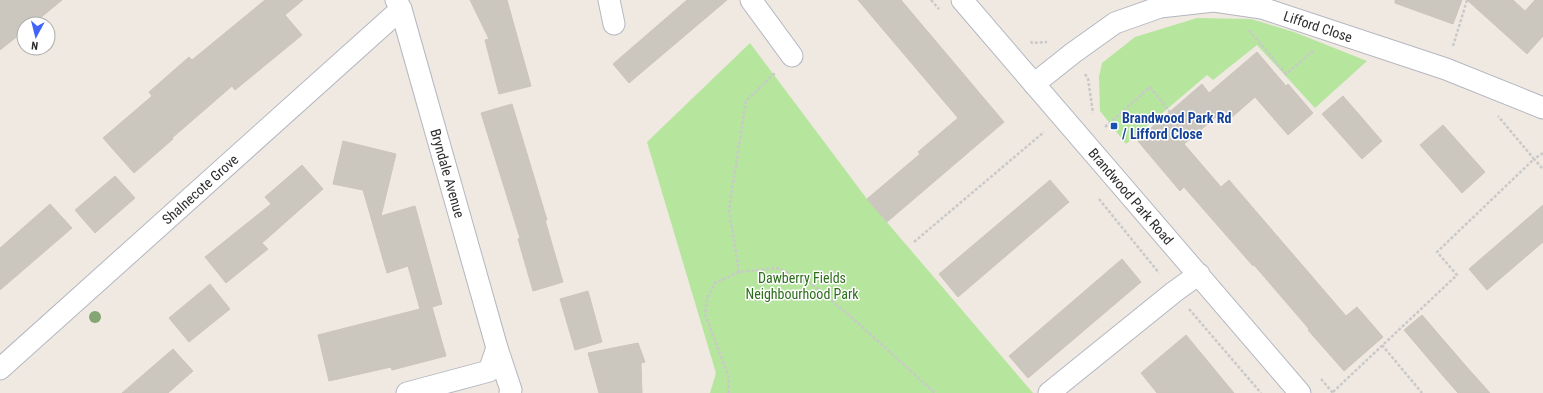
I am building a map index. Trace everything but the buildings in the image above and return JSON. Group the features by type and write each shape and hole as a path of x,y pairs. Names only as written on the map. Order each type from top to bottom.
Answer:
{"street":[{"path":"609,0 614,24"},
{"path":"751,0 792,56"},
{"name":"Brandwood Park Road","path":"962,0 1300,393"},
{"name":"Lifford Close","path":"1034,84 1073,53 1115,23 1159,3 1214,1 1262,8 1446,69 1543,108"},
{"name":"Bryndale Avenue","path":"399,5 497,348 512,390 510,393"},
{"name":"Shalnecote Grove","path":"0,369 399,5"},
{"path":"1049,393 1198,274"},
{"path":"407,393 489,371 497,348"}],"path":[{"path":"1446,69 1467,0"},
{"path":"1226,3 1286,74 1335,33"},
{"path":"1028,38 1032,43 1059,40 1073,53 1088,79 1092,112 1096,117"},
{"path":"739,272 729,209 746,101 792,56"},
{"path":"1100,122 1105,128 1150,87 1173,116"},
{"path":"914,242 1044,132"},
{"path":"1317,374 1332,393 1458,275 1437,252 1534,159 1543,153"},
{"path":"1534,159 1543,168"},
{"path":"729,393 728,375 705,314 706,298 714,283 739,272 777,268 811,283 935,393"},
{"path":"1382,345 1422,393"}],"green space":[{"path":"1197,18 1251,19 1294,32 1367,61 1315,108 1257,45 1213,80 1207,75 1126,144 1100,111 1099,77 1102,63 1135,37"},
{"name":"Dawberry Fields Neighbourhood Park","path":"750,43 867,199 1033,393 710,393 716,373 647,142"}],"place":[{"name":"Brandwood Park Rd / Lifford Close","path":"1114,126"}]}
